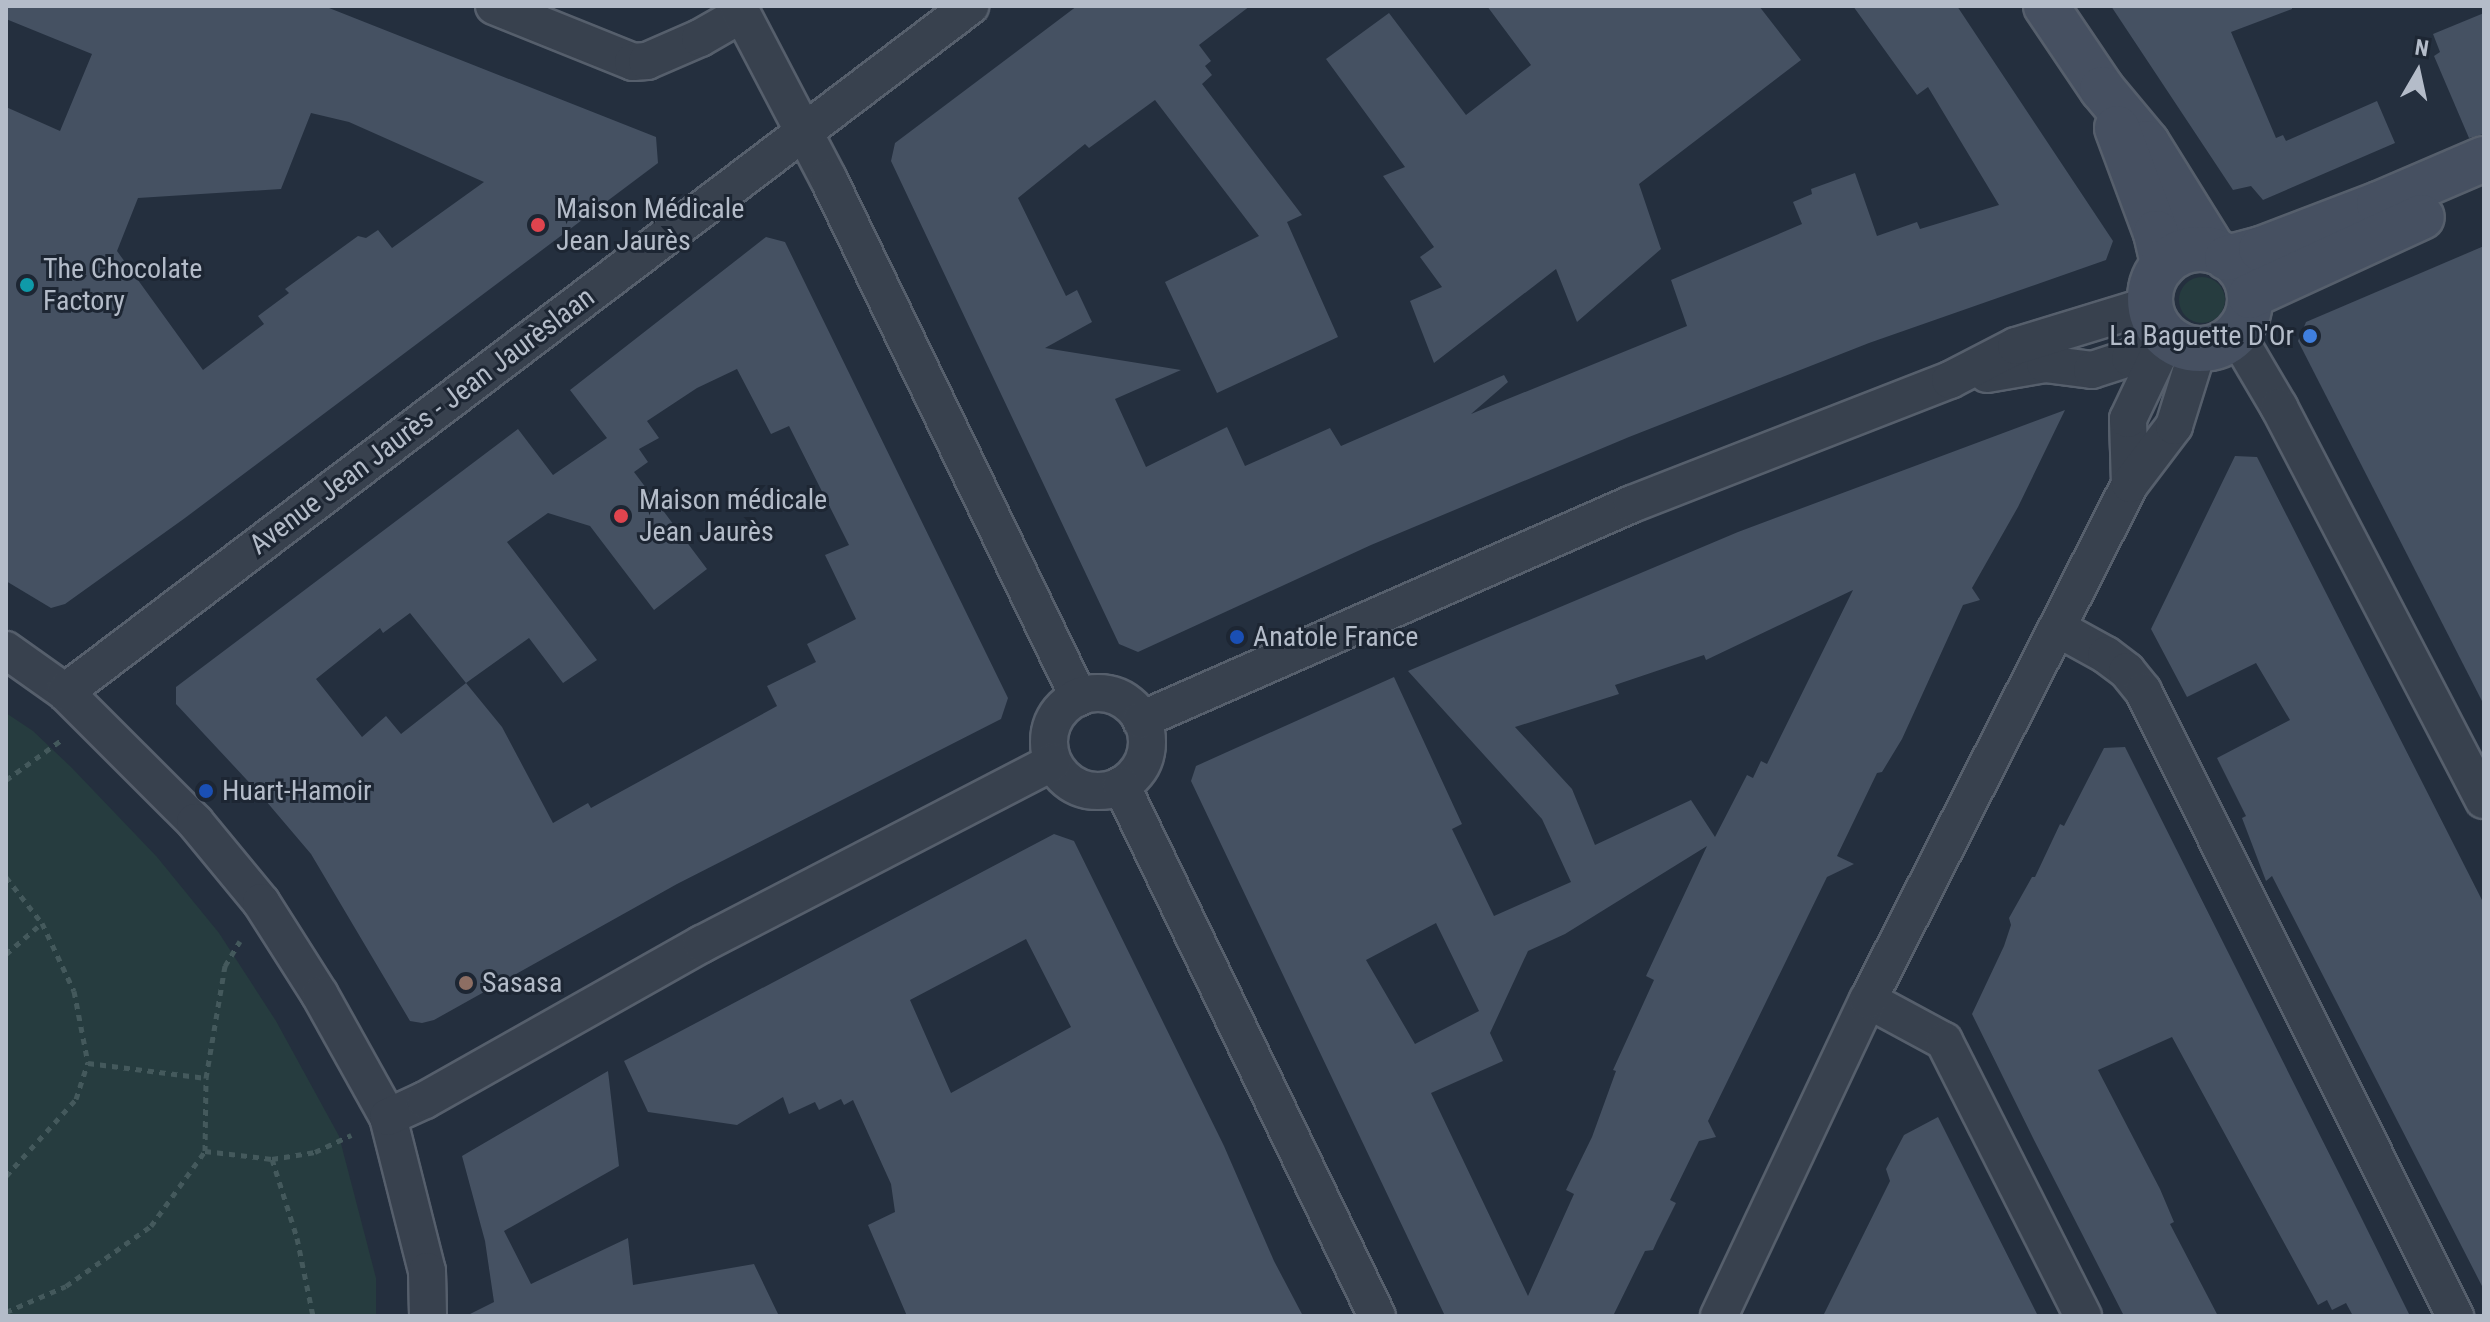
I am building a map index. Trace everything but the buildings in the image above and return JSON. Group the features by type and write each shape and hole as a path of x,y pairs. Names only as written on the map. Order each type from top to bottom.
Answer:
{"main road":[{"path":"2046,6 2102,89 2147,143 2221,255 2245,278 2193,326"},
{"path":"2102,89 2156,233 2163,264"},
{"path":"2193,326 2151,287 2163,264 2187,251 2221,255 2379,204 2484,159"},
{"path":"2193,326 2386,232 2484,192"}],"street":[{"path":"494,6 633,62 647,61 700,38 740,10 805,132 1079,698"},
{"name":"Avenue Jean Jaurès - Jean Jaurèslaan","path":"65,692 970,6"},
{"path":"1141,720 1632,504 1950,380 2016,346 2193,326 2279,407 2484,800"},
{"path":"2092,370 2130,358 2193,326"},
{"path":"2130,484 2128,419 2133,404 2193,326"},
{"path":"1719,1316 1868,1000 2130,484 2174,426 2193,326"},
{"path":"1950,380 2045,364 2092,370 2115,376 2124,385 2133,404"},
{"path":"2057,628 2106,655 2127,671 2143,691 2455,1316"},
{"path":"6,650 65,692 195,822 261,902 320,995 388,1117 427,1271 428,1316"},
{"path":"1099,694 1119,698 1141,720 1146,731 1144,757 1139,769 1121,785 1094,791 1082,789 1060,774 1053,762 1049,736 1052,724 1068,704 1079,698 1099,694"},
{"path":"388,1117 425,1100 702,944 1053,762"},
{"path":"1121,785 1377,1316"},
{"path":"1868,1000 1944,1041 2083,1316"}],"path":[{"path":"6,780 62,740"},
{"path":"6,877 42,923 74,991 88,1063 76,1099 6,1176"},
{"path":"6,954 42,923"},
{"path":"6,1312 66,1286 151,1226 205,1151 206,1078 225,966 241,939"},
{"path":"88,1063 206,1078"},
{"path":"205,1151 272,1159 315,1152 388,1117"},
{"path":"272,1159 297,1238 313,1316"}],"green space":[{"path":"2202,277 2218,284 2225,300 2218,316 2202,323 2186,316 2179,300 2186,284"},
{"path":"6,713 33,731 71,767 157,857 219,933 276,1021 339,1136 376,1278 376,1316 6,1316"}],"place":[{"name":"Maison Médicale Jean Jaurès","path":"538,225"},
{"name":"The Chocolate Factory","path":"27,285"},
{"name":"La Baguette D'Or","path":"2310,336"},
{"name":"Maison médicale Jean Jaurès","path":"621,516"},
{"name":"Anatole France","path":"1237,637"},
{"name":"Huart-Hamoir","path":"206,791"},
{"name":"Sasasa","path":"466,983"}]}
